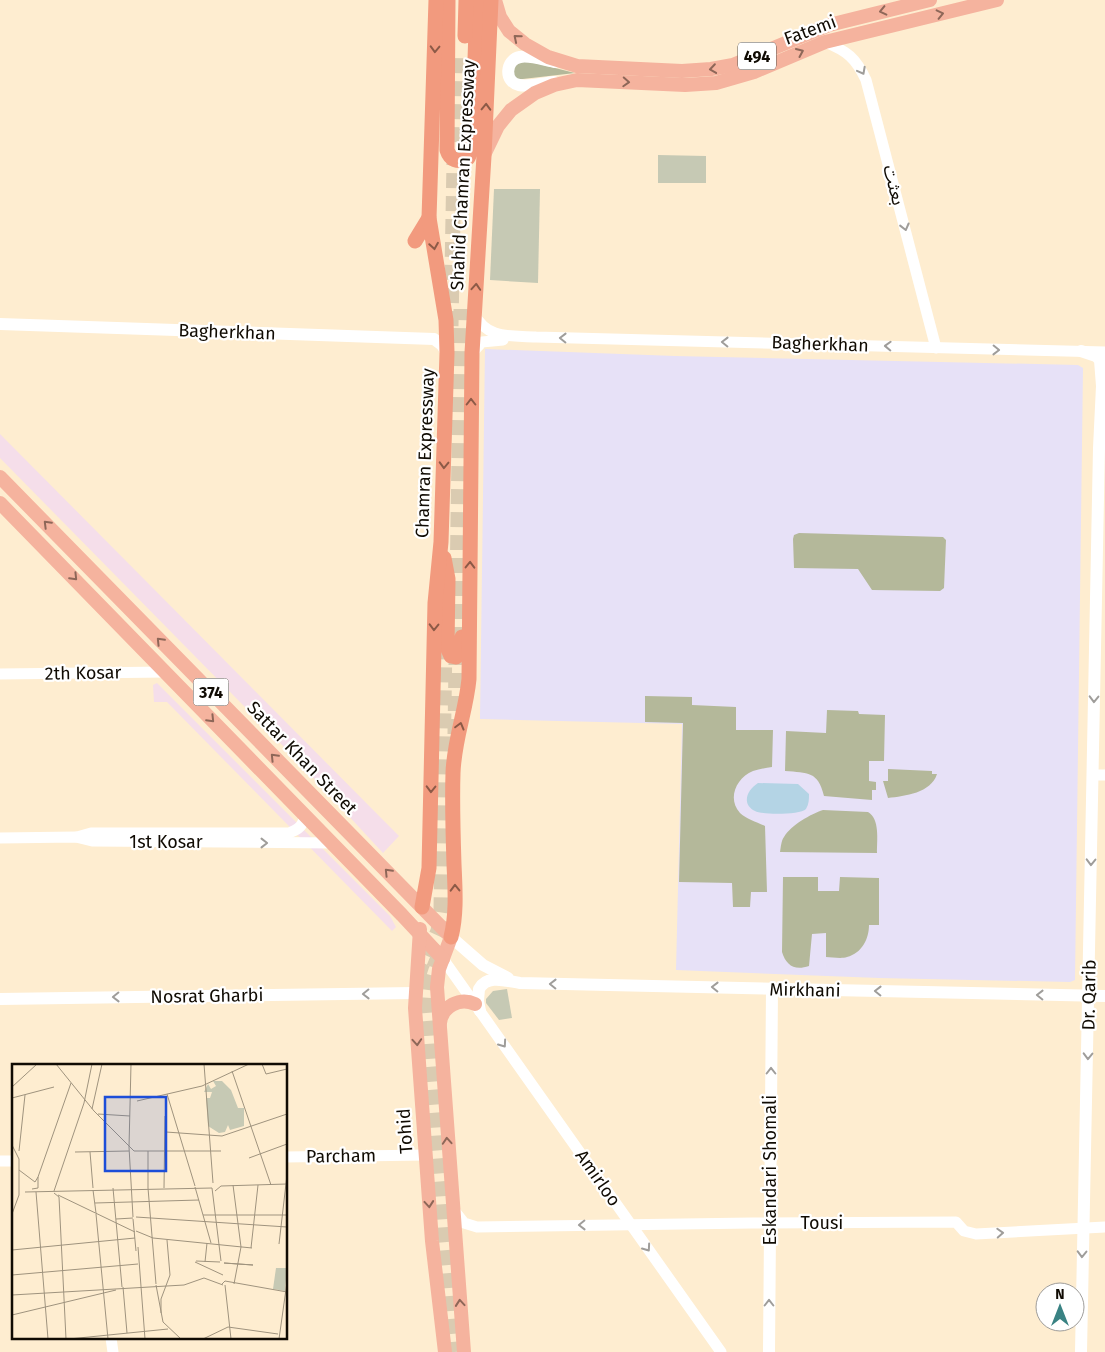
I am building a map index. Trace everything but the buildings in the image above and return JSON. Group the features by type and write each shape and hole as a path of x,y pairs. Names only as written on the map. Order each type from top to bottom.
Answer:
{"highway":[{"name":"Chamran Expressway","path":"422,907 430,868 435,603 442,542 448,353 446,320 429,218 436,0"},
{"path":"448,0 447,150 452,158 458,161 468,158 472,149 477,0"},
{"path":"456,0 460,54 466,0"},
{"name":"Shahid Chamran Expressway","path":"472,353 491,0"},
{"path":"415,241 429,218"},
{"path":"451,936 454,922 455,892 452,815 453,769 458,731 468,692 472,353"},
{"path":"442,542 448,579 447,647 449,654 453,657 458,656 461,651 463,627 470,594"}],"main road":[{"path":"496,0 504,24 516,38 577,73"},
{"name":"Fatemi","path":"577,73 682,71 722,67 748,60 830,25 930,0"},
{"name":"Fatemi","path":"577,73 685,85 716,83 754,72 825,42 997,0"},
{"path":"484,156 500,122 518,104 535,93 577,73"},
{"name":"Bagherkhan","path":"0,324 434,338 448,353"},
{"name":"Dr. Qarib","path":"1081,352 1104,359 1099,775 1089,996 1081,1352"},
{"path":"0,479 0,486"},
{"name":"Sattar Khan Street","path":"0,479 451,936"},
{"path":"3,506 22,500"},
{"name":"374","path":"3,506 316,826 443,959"},
{"path":"316,826 330,813"},
{"name":"Tohid","path":"422,907 415,993 432,1241 446,1352"},
{"path":"464,1352 437,992 438,975 451,936 483,965 500,975 520,983"},
{"name":"Mirkhani","path":"478,1008 478,993 483,983 498,980 520,983 1105,996"},
{"name":"Eskandari Shomali","path":"769,1352 772,989"},
{"path":"415,993 437,992"},
{"name":"Nosrat Gharbi","path":"0,999 415,993"},
{"path":"440,1026 441,1017 453,1004 469,1001 478,1008"}],"street":[{"name":"بعثت","path":"825,42 848,53 859,66 866,80 936,348"},
{"path":"474,314 482,326 493,334 536,337"},
{"name":"Bagherkhan","path":"536,337 1081,352"},
{"path":"472,353 477,346 486,341 530,341 536,337"},
{"name":"2th Kosar","path":"0,674 166,672"},
{"path":"76,837 91,833 289,833 299,829 305,815"},
{"name":"1st Kosar","path":"0,838 76,837 92,842 332,843"},
{"name":"Amirloo","path":"443,959 721,1352"},
{"name":"Parcham","path":"288,1157 425,1155"},
{"name":"Tousi","path":"452,1208 464,1223 477,1227 956,1222 964,1231 976,1234 1105,1226"}],"shaded area":[{"path":"485,349 675,356 1078,365 1083,368 1075,980 1070,982 879,978 676,970 682,724 480,719"},
{"path":"0,434 399,836 383,853 294,757 0,458"},
{"path":"157,683 390,916 396,927 392,931 167,702 154,702 153,685"}],"green space":[{"path":"523,60 575,73 514,80 510,66"},
{"path":"658,155 706,156 706,183 658,183"},
{"path":"494,189 540,189 538,283 490,280"},
{"path":"799,533 943,537 946,540 944,588 940,591 872,590 858,569 794,568 793,539 794,535"},
{"path":"645,696 692,697 692,705 736,707 736,730 773,730 772,767 755,770 747,774 738,784 734,795 734,802 740,813 748,819 765,826 767,892 751,892 750,907 733,907 732,883 679,882 683,723 645,722"},
{"path":"827,710 858,711 859,714 885,715 884,761 869,761 869,781 876,782 876,790 872,790 872,800 824,796 819,782 811,775 785,771 786,731 826,733"},
{"path":"888,769 932,771 932,774 937,774 929,785 917,792 888,798 883,781 888,781"},
{"path":"823,810 868,812 872,815 876,825 877,853 780,852 783,839 791,828 807,817"},
{"path":"783,877 818,877 818,891 839,891 840,877 879,878 879,925 869,925 864,945 857,952 845,958 826,957 826,933 812,934 809,966 799,968 791,966 782,952"},
{"path":"507,989 512,1018 499,1020 486,1003 486,999 493,991"}],"water":[{"path":"758,783 798,784 809,794 809,802 806,809 781,814 755,811 748,805 747,797 751,789"}],"tunnel":[{"path":"451,326 456,53"},
{"path":"455,734 461,309"},
{"path":"418,977 438,931 441,910 445,639"},
{"path":"440,954 430,978 427,1003 454,1352"}]}
